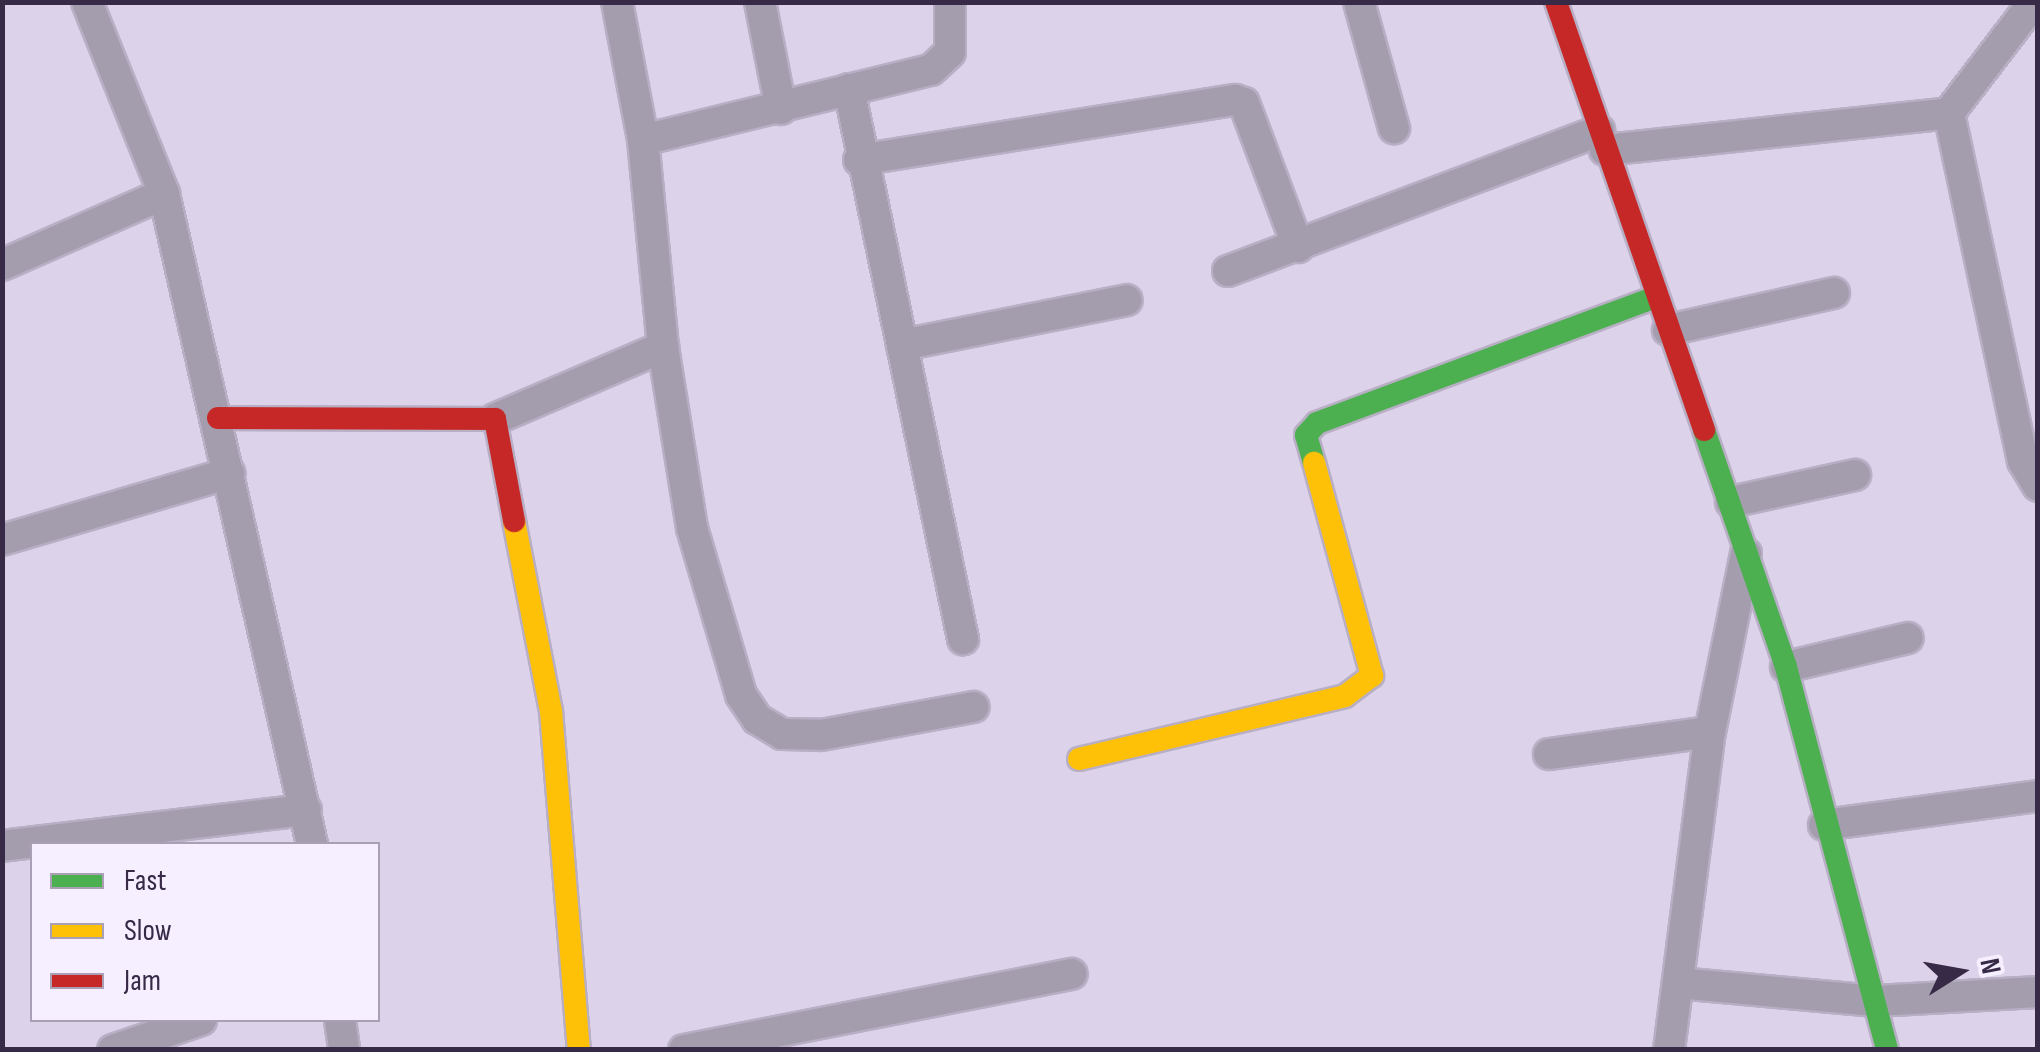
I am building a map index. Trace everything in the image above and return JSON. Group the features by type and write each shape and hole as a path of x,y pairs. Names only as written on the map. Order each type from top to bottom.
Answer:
{"street":[{"path":"87,2 164,194 312,842"},
{"path":"617,2 643,140 662,347 692,528 741,695 757,719 782,734 820,736 973,707"},
{"path":"760,2 781,109"},
{"path":"643,140 931,70 950,52 950,2"},
{"path":"1360,2 1394,128"},
{"path":"1556,2 1786,667 1824,826 1887,1050"},
{"path":"1228,271 1602,141 1949,113 2034,2"},
{"path":"849,88 859,160 964,639"},
{"path":"859,160 1236,100 1244,102 1298,248"},
{"path":"1949,113 2023,462 2038,486"},
{"path":"2,265 164,194"},
{"path":"1668,330 1834,292"},
{"path":"1079,759 1346,696 1372,676 1306,435 1656,297"},
{"path":"902,345 1126,300"},
{"path":"218,418 495,419 662,347"},
{"path":"495,419 551,711 579,1050"},
{"path":"2,540 229,473"},
{"path":"1731,502 1855,475"},
{"path":"1669,1050 1710,732 1746,553"},
{"path":"1786,667 1908,638"},
{"path":"1549,754 1710,732"},
{"path":"1824,826 2038,796"},
{"path":"36,842 306,810"},
{"path":"2,846 30,843"},
{"path":"684,1050 1072,974"},
{"path":"1678,983 1875,1000 2038,992"},
{"path":"113,1050 194,1022"},
{"path":"340,1022 344,1050"}],"traffic: fast":[{"path":"1314,463 1306,435 1317,423 1656,297"},
{"path":"1704,430 1786,667 1887,1050"}],"traffic: slow":[{"path":"1079,759 1345,696 1372,676 1314,463"},
{"path":"514,521 551,711 579,1050"}],"traffic: jam":[{"path":"1556,2 1704,430"},
{"path":"218,418 495,419 514,521"}]}
